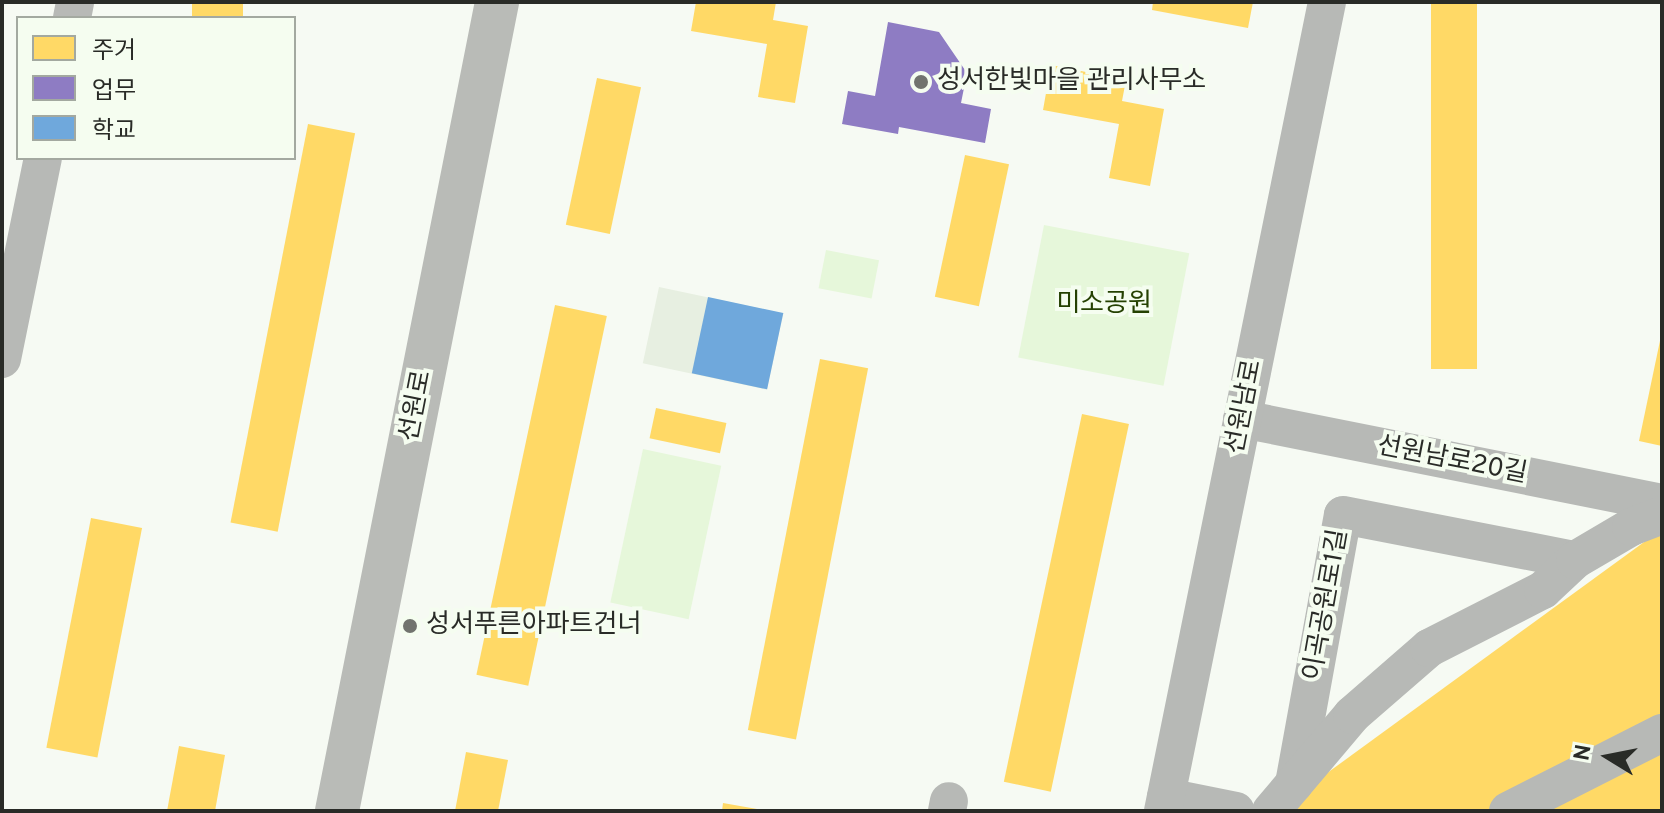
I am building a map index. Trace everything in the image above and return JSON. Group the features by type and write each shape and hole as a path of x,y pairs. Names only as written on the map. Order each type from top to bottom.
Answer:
{"main road":[{"name":"선원로","path":"337,811 497,2"}],"street":[{"name":"선원남로","path":"1164,804 1327,2"},
{"path":"2,359 43,160"},
{"name":"선원남로20길","path":"1242,419 1662,503"},
{"name":"이곡공원로1길","path":"1282,798 1343,515 1575,560"},
{"name":"이곡공원로1길","path":"1282,798 1352,715 1429,648 1543,590 1575,560 1631,527 1662,515"},
{"path":"1508,811 1662,733"},
{"path":"1164,804 1236,811"}],"shaded area":[{"path":"659,287 783,313 767,390 643,363"}],"green space":[{"name":"미소공원","path":"1044,225 1189,253 1164,386 1018,358"},
{"path":"826,250 879,260 872,299 819,288"},
{"path":"643,449 721,466 689,619 610,603"}],"building: 주거":[{"path":"192,2 243,2 243,16 192,16"},
{"path":"696,2 776,2 773,20 808,26 795,103 758,97 767,44 691,31"},
{"path":"1153,2 1253,2 1248,28 1152,10"},
{"path":"1431,2 1477,2 1477,369 1431,369"},
{"path":"1051,65 1126,80 1122,101 1164,109 1150,186 1109,178 1119,124 1043,110"},
{"path":"597,78 641,87 610,234 566,225"},
{"path":"308,124 355,133 278,532 231,523"},
{"path":"965,155 1009,164 979,306 935,297"},
{"path":"555,305 607,316 528,686 476,675"},
{"path":"1662,336 1662,446 1639,441"},
{"path":"820,359 868,368 796,739 748,730"},
{"path":"656,408 726,423 720,453 650,438"},
{"path":"1082,414 1129,424 1051,792 1004,782"},
{"path":"91,518 142,528 97,758 46,748"},
{"path":"1662,529 1662,722 1495,811 1275,811"},
{"path":"1662,741 1662,811 1524,811"},
{"path":"179,746 225,755 215,811 167,811"},
{"path":"466,752 508,760 498,811 455,811"},
{"path":"723,803 757,809 757,811 722,811"}],"building: 업무":[{"name":"성서한빛마을 관리사무소","path":"888,22 939,32 967,73 961,103 991,109 985,143 899,127 898,134 842,124 848,91 875,96"}],"building: 학교":[{"path":"708,297 783,313 767,389 692,373"}],"place":[{"name":"성서한빛마을 관리사무소","path":"921,82"},
{"name":"성서푸른아파트건너","path":"410,626"}]}
